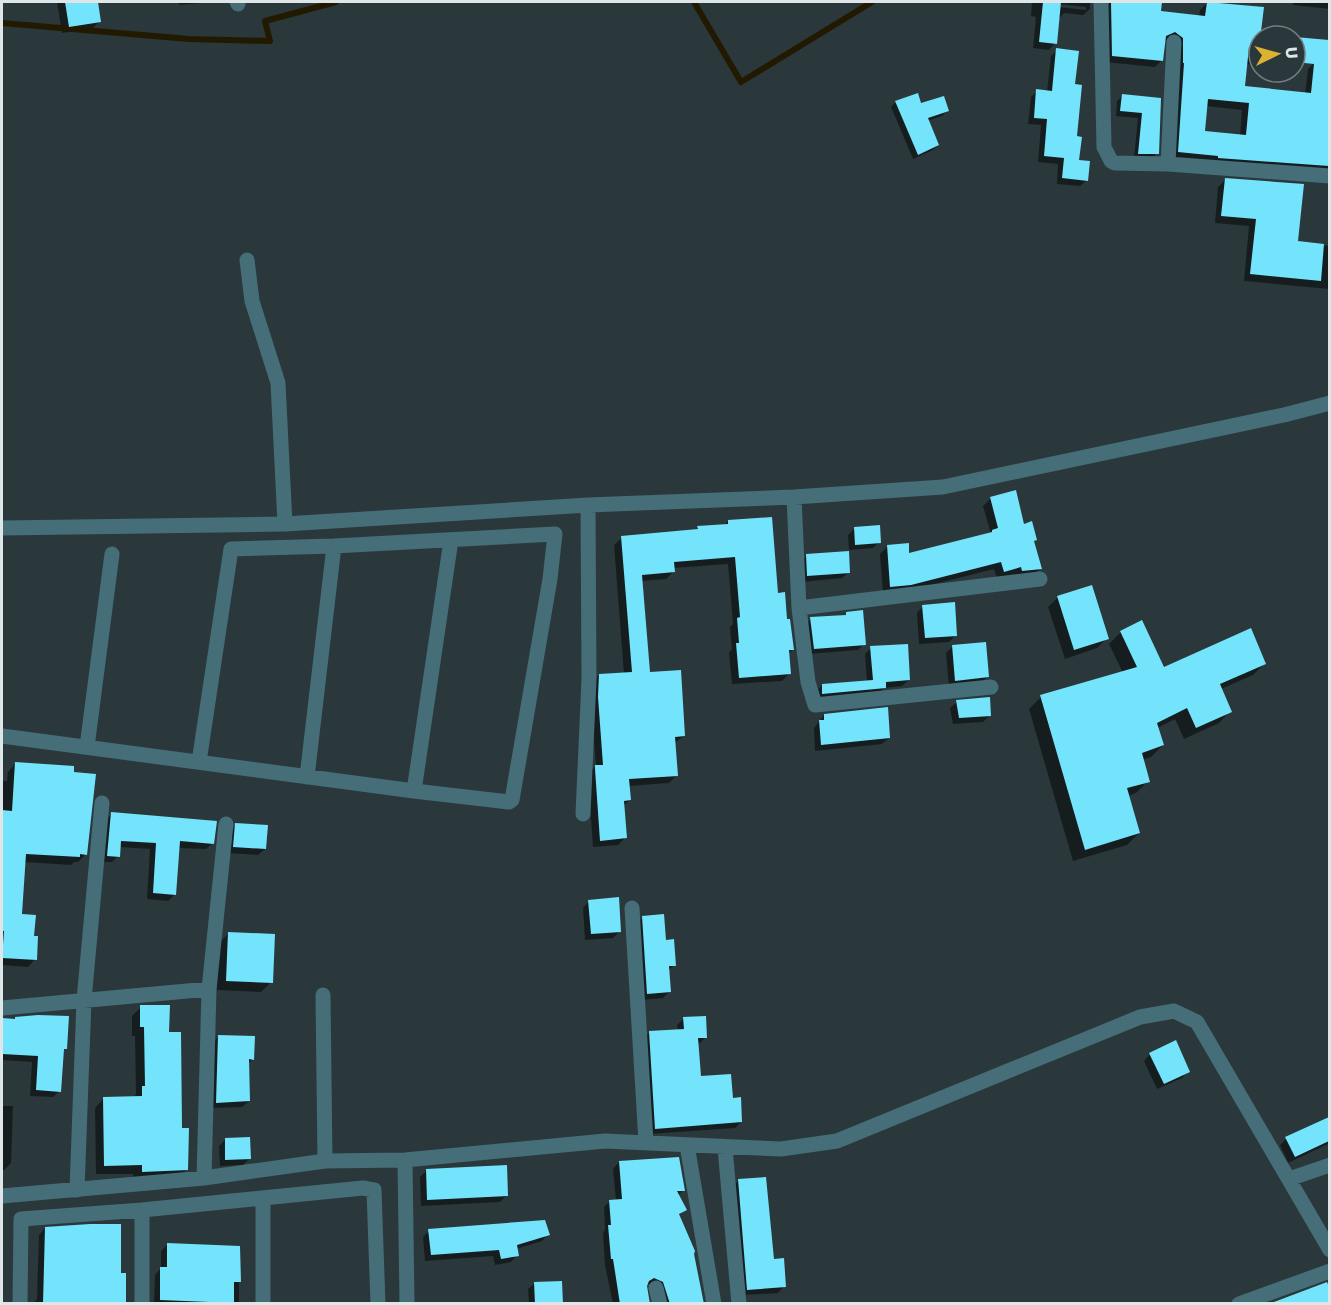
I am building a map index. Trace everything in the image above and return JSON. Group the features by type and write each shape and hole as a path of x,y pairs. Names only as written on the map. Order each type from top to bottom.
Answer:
{"street":[{"path":"1101,2 1104,147 1111,161 1329,176"},
{"path":"1168,164 1174,42"},
{"path":"247,260 252,301 278,383 285,524"},
{"path":"2,528 285,524 588,505 794,498 944,487 1284,415 1329,403"},
{"path":"794,498 799,608 808,682 814,705 991,687"},
{"path":"583,814 589,667 588,505"},
{"path":"2,736 507,803 512,800 556,535 550,533 334,546 234,548 229,552 199,762"},
{"path":"414,791 451,540"},
{"path":"307,777 334,546"},
{"path":"87,747 112,554"},
{"path":"799,608 1040,579"},
{"path":"77,1190 84,1000 102,803"},
{"path":"204,1178 209,988 225,824"},
{"path":"632,908 646,1142"},
{"path":"2,1008 209,988"},
{"path":"323,995 325,1161"},
{"path":"2,1196 204,1178 325,1161 405,1160 605,1141 725,1148 781,1149 820,1145 837,1141 1140,1017 1174,1011 1197,1022 1329,1250"},
{"path":"687,1145 714,1304"},
{"path":"725,1148 739,1304"},
{"path":"405,1160 407,1304"},
{"path":"1289,1179 1329,1166"},
{"path":"20,1304 21,1218 142,1210 363,1188 375,1190 378,1304"},
{"path":"262,1304 263,1198"},
{"path":"142,1210 142,1304"},
{"path":"1239,1304 1329,1271"},
{"path":"656,1288 660,1304"}],"building":[{"path":"65,2 98,2 101,22 69,27"},
{"path":"1043,2 1061,2 1057,44 1039,42"},
{"path":"1111,2 1162,2 1161,11 1205,16 1207,2 1264,7 1262,24 1247,24 1245,86 1311,93 1314,64 1307,63 1307,38 1329,40 1329,166 1218,158 1218,156 1178,152 1184,63 1183,38 1175,32 1166,36 1163,61 1112,56","holes":["1208,99 1249,103 1246,135 1205,131"]},
{"path":"1056,48 1079,51 1075,84 1082,85 1077,136 1082,137 1079,160 1090,161 1088,181 1062,178 1064,158 1044,156 1047,119 1034,118 1036,89 1052,91"},
{"path":"918,93 921,103 944,96 949,111 928,118 939,145 918,155 895,101"},
{"path":"1122,94 1161,98 1159,154 1138,154 1142,113 1120,111"},
{"path":"1225,178 1304,184 1298,241 1324,244 1321,281 1250,274 1256,219 1221,216"},
{"path":"1016,490 1024,524 1032,521 1037,540 1034,541 1042,569 1022,571 1021,567 1004,572 1001,562 911,585 890,587 887,545 909,543 909,553 992,532 998,528 990,497"},
{"path":"772,517 778,593 785,592 787,619 790,619 794,650 789,650 791,674 739,678 736,643 739,643 737,618 740,617 735,557 674,562 675,572 642,575 650,672 681,670 685,736 675,737 678,776 629,779 631,800 624,801 627,838 600,841 595,769 595,765 603,765 598,697 599,674 632,672 621,536 698,529 697,526 728,524 728,520"},
{"path":"880,525 881,543 855,545 854,527"},
{"path":"849,551 850,573 807,576 806,554"},
{"path":"1092,585 1109,639 1074,650 1057,596"},
{"path":"955,602 957,636 925,638 922,605"},
{"path":"863,610 866,645 814,649 810,617 846,615 846,612"},
{"path":"1142,620 1164,667 1251,628 1266,664 1220,684 1232,712 1196,728 1187,708 1157,723 1164,745 1142,753 1150,782 1127,788 1140,833 1085,850 1040,695 1137,667 1120,631"},
{"path":"986,642 989,677 955,681 952,645"},
{"path":"908,644 910,680 886,682 886,688 822,694 822,684 873,680 870,646"},
{"path":"990,697 991,716 959,718 956,700"},
{"path":"888,707 890,738 821,745 819,720 824,720 824,714"},
{"path":"15,762 74,766 74,772 96,774 87,855 80,854 80,857 26,854 22,914 36,915 34,936 38,936 37,960 2,958 4,931 2,931 2,810 12,811"},
{"path":"111,812 217,821 214,844 180,841 176,895 153,893 156,843 121,841 120,857 107,856"},
{"path":"235,823 268,825 266,849 233,847"},
{"path":"619,897 621,932 591,934 588,900"},
{"path":"664,914 666,940 674,939 676,966 669,966 671,992 647,994 642,916"},
{"path":"228,932 275,934 273,983 226,981"},
{"path":"140,1005 170,1005 169,1032 181,1032 182,1128 189,1128 188,1170 142,1172 142,1165 104,1166 103,1097 142,1096 142,1086 145,1086 144,1027 140,1027"},
{"path":"69,1016 61,1092 36,1090 38,1056 2,1054 2,1018 15,1019 15,1017"},
{"path":"706,1016 707,1038 698,1038 701,1076 731,1074 733,1098 741,1097 742,1122 655,1129 649,1031 684,1029 683,1017"},
{"path":"218,1035 255,1036 254,1060 249,1059 250,1101 216,1103"},
{"path":"1176,1040 1190,1072 1164,1084 1149,1053"},
{"path":"1329,1117 1329,1141 1295,1157 1285,1137"},
{"path":"250,1137 251,1159 225,1160 225,1138"},
{"path":"679,1157 685,1191 677,1191 687,1210 679,1214 695,1251 704,1304 670,1304 663,1282 654,1278 647,1286 650,1304 620,1304 613,1259 611,1259 608,1225 611,1225 609,1200 622,1199 619,1161"},
{"path":"507,1165 508,1196 427,1200 426,1169"},
{"path":"766,1177 774,1259 784,1258 786,1287 747,1290 738,1179"},
{"path":"545,1220 550,1235 517,1245 519,1256 501,1259 499,1250 431,1255 428,1229"},
{"path":"121,1224 121,1273 126,1273 126,1304 43,1304 45,1227"},
{"path":"167,1243 240,1246 241,1282 234,1282 234,1303 160,1300 160,1267 167,1267"},
{"path":"562,1281 563,1304 535,1304 534,1282"},
{"path":"1327,1282 1329,1304 1269,1304"}],"waterway":[{"path":"2,23 189,39 270,41 265,21 336,2"},
{"path":"694,2 741,82 872,2"}]}
